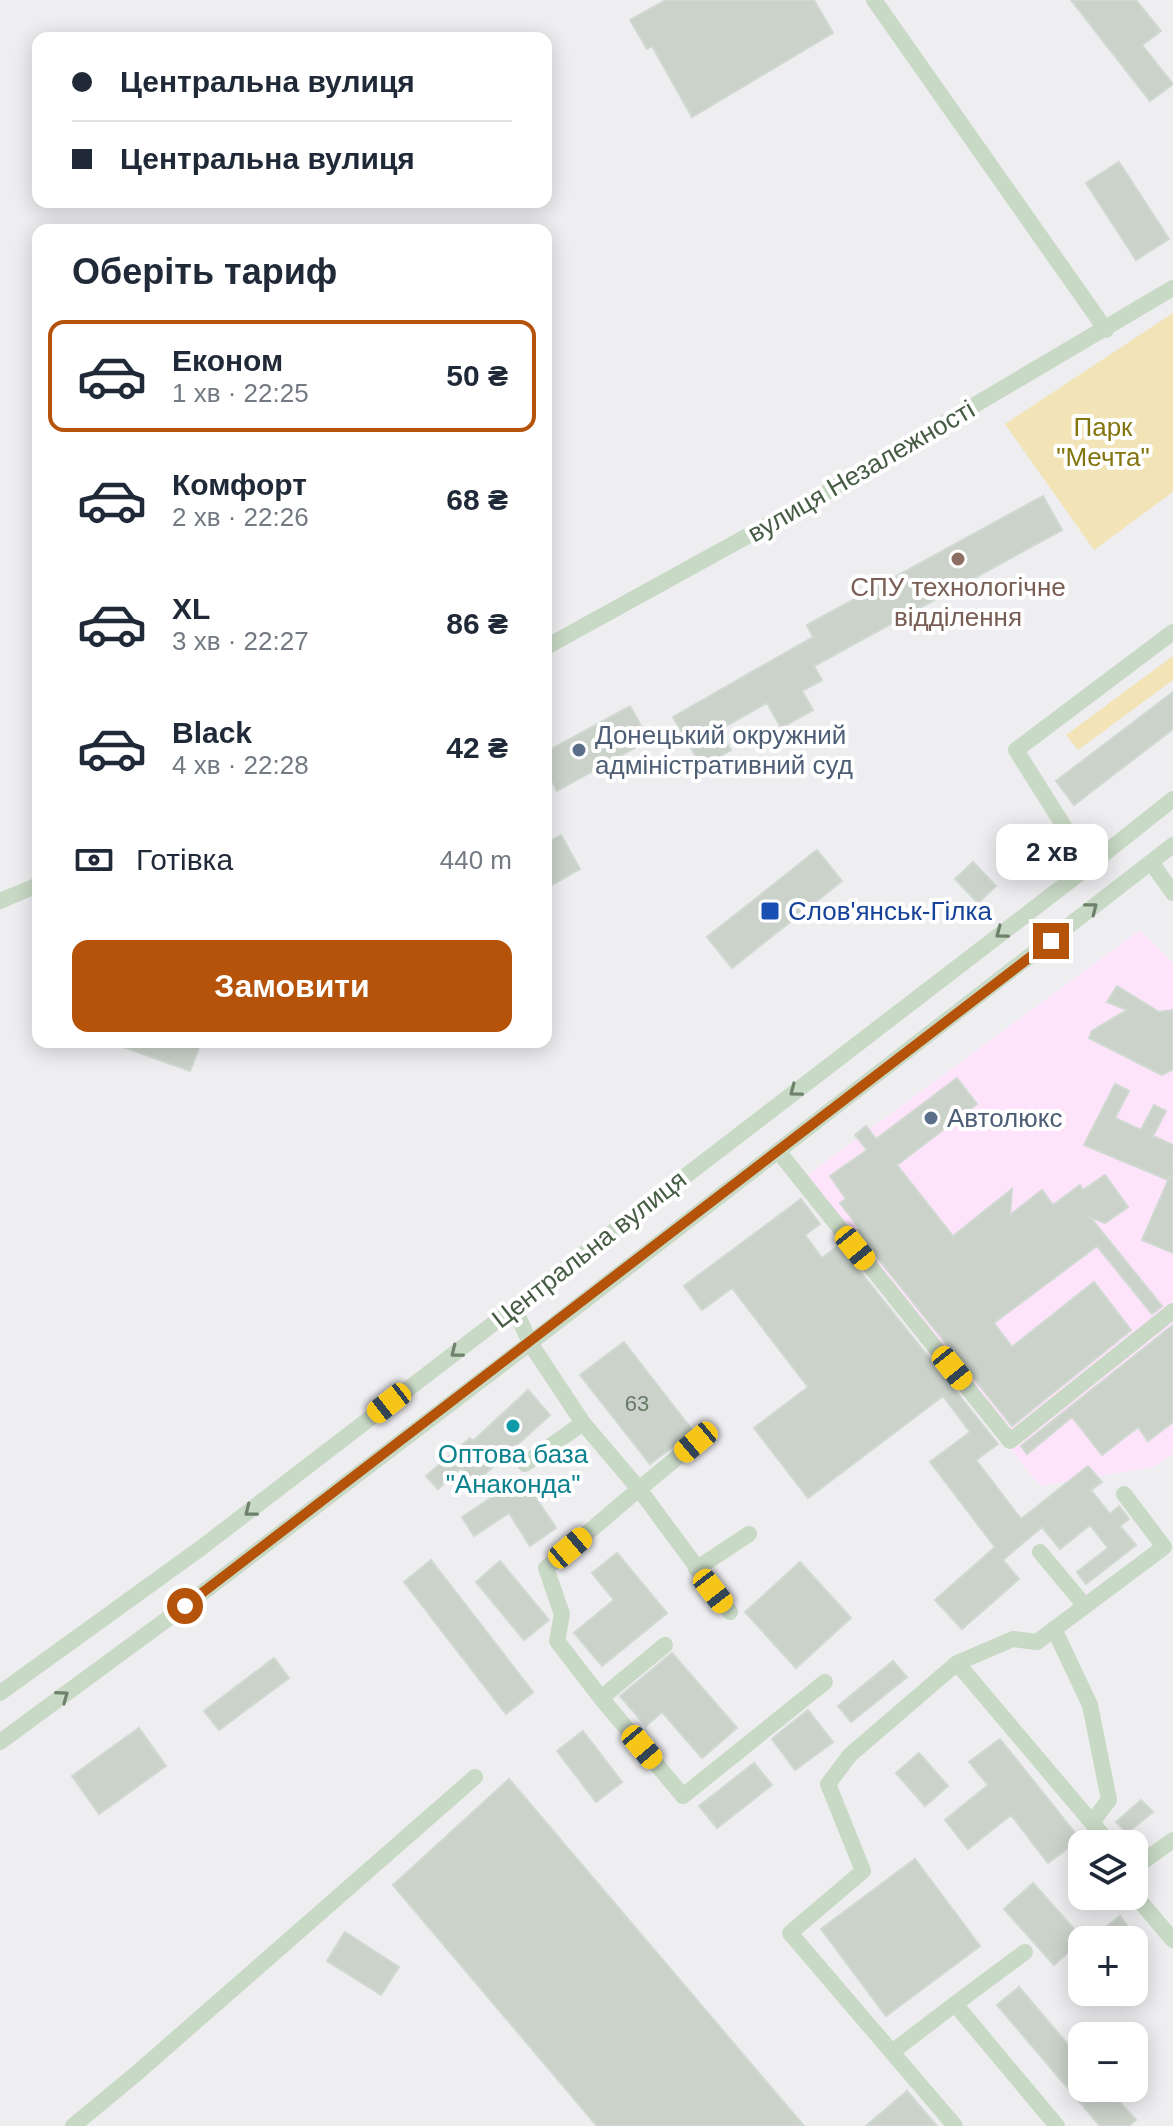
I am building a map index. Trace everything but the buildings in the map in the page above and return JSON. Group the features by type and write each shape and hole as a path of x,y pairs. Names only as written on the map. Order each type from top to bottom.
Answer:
{"street":[{"path":"874,0 1106,330"},
{"name":"вулиця Незалежності","path":"552,644 829,491 1173,288"},
{"path":"1089,866 1016,750 1173,632"},
{"name":"Центральна вулиця","path":"0,1693 201,1548 1173,799"},
{"name":"Центральна вулиця","path":"0,1742 185,1606 530,1343 1173,845"},
{"path":"1151,862 1173,893"},
{"path":"0,901 32,888"},
{"path":"778,1151 1010,1441 1173,1311"},
{"path":"514,1307 530,1343 583,1423 639,1489 730,1612"},
{"path":"525,1464 583,1423"},
{"path":"696,1442 546,1568 562,1614 557,1641 683,1796 825,1682"},
{"path":"955,2126 790,1933 863,1871 828,1784 850,1755 957,1663 1013,1639 1037,1642 1164,1547 1124,1494"},
{"path":"696,1569 749,1534"},
{"path":"1040,1552 1085,1606"},
{"path":"1054,1629 1090,1705 1109,1800 1092,1822"},
{"path":"601,1698 665,1645"},
{"path":"957,1663 1099,1830"},
{"path":"73,2126 475,1777"},
{"path":"1148,1858 1173,1840"},
{"path":"1148,1910 1173,1940"},
{"path":"892,2052 1025,1952"},
{"path":"955,2004 1057,2126"}],"shaded area":[{"path":"1140,930 1173,963 1173,1454 1154,1467 1040,1486 797,1183"}],"green space":[{"name":"Парк \"Мечта\"","path":"1173,313 1173,492 1094,550 1005,424"},
{"path":"1173,656 1173,680 1078,750 1066,735"}],"place":[{"name":"СПУ технологічне відділення","path":"958,559"},
{"name":"Донецький окружний адміністративний суд","path":"579,750"},
{"name":"Слов'янськ-Гілка","path":"770,911"},
{"name":"Автолюкс","path":"931,1118"},
{"name":"Оптова база \"Анаконда\"","path":"513,1426"}],"route":[{"path":"185,1606 1051,941"}]}
